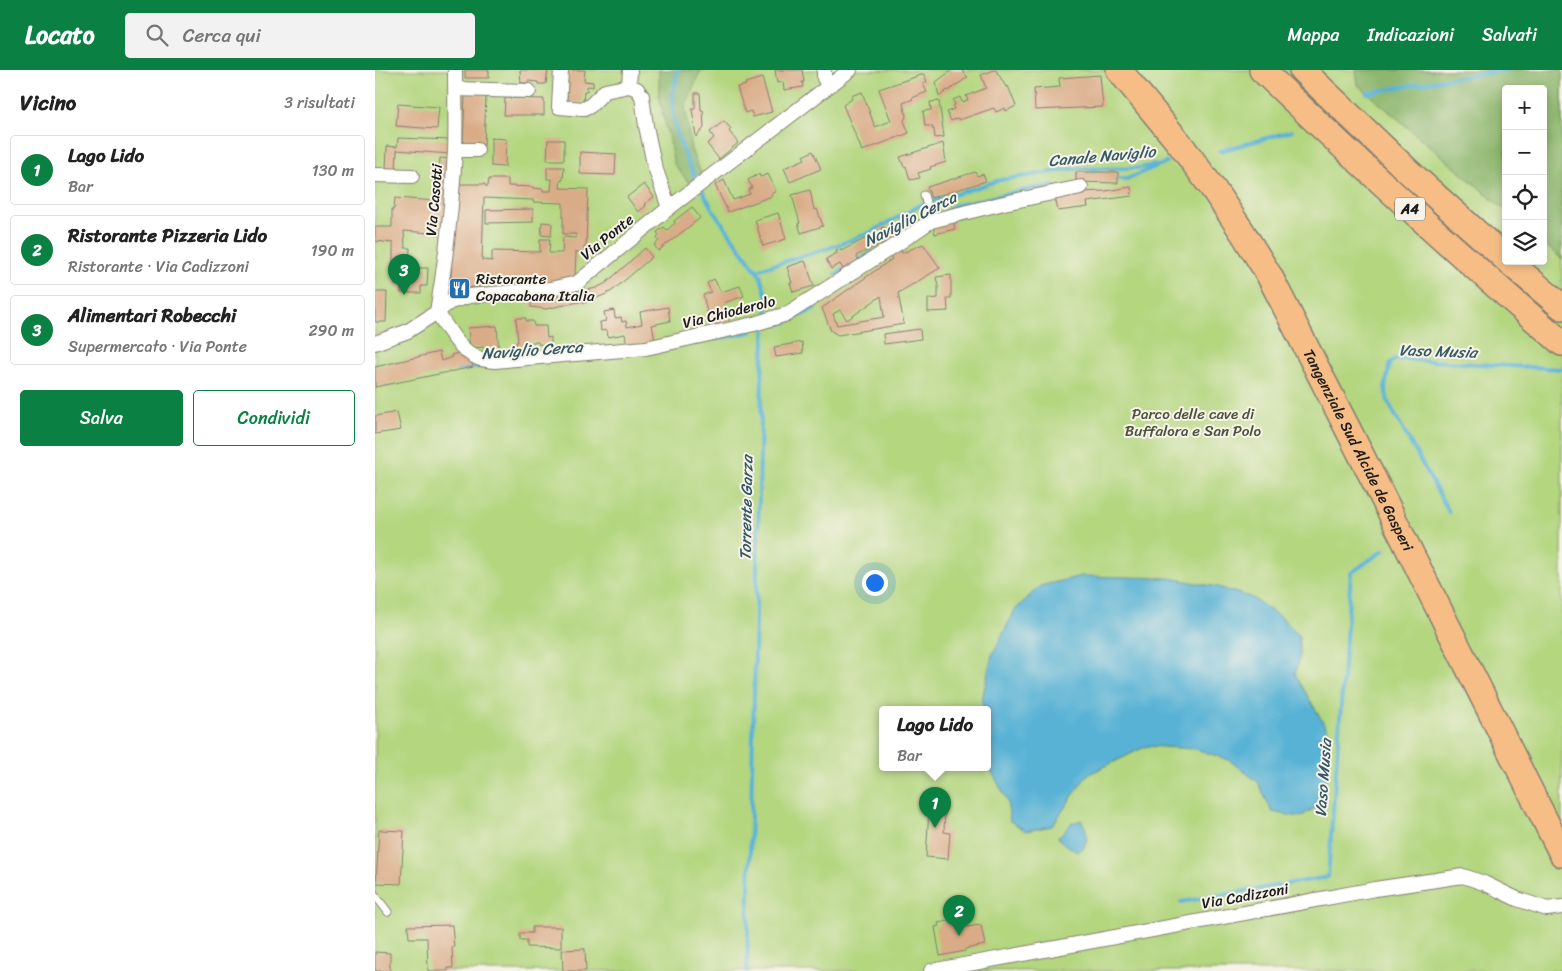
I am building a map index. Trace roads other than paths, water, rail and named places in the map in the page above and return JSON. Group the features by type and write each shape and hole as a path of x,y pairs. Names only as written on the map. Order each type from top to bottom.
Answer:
{"highway":[{"name":"Tangenziale Sud Alcide de Gasperi","path":"1119,70 1180,144 1243,233 1269,275 1506,740 1562,854"},
{"name":"Tangenziale Sud Alcide de Gasperi","path":"1138,70 1191,134 1224,179 1255,223 1280,264 1314,326 1562,823"},
{"name":"A4","path":"1262,70 1455,251 1562,343"},
{"name":"A4","path":"1302,70 1409,172 1502,256"},
{"name":"A4","path":"1513,265 1562,307"}],"street":[{"name":"Via Casotti","path":"437,312 447,241 455,150 455,70"},
{"path":"561,70 559,107 584,109 605,92 629,86 637,89 642,96 654,164 669,208"},
{"path":"629,86 630,70"},
{"path":"824,70 824,78 829,86"},
{"name":"Via Ponte","path":"375,343 408,331 450,302 469,296 550,289 577,283 669,208 850,70"},
{"path":"456,89 529,92"},
{"name":"Via Casotti","path":"455,150 477,150"},
{"path":"375,175 412,176"},
{"name":"Via Chioderolo","path":"437,312 452,335 467,351 479,359 494,361 646,348 754,324 787,314 931,221 1081,187"},
{"name":"Via Cadizzoni","path":"931,971 1375,888 1463,876 1484,882 1517,900 1547,909 1562,907"}],"lane":[{"path":"924,195 931,221"},
{"path":"375,895 388,912"}],"water":[{"path":"1081,576 1170,578 1218,587 1253,598 1284,620 1299,636 1300,654 1295,674 1331,736 1323,803 1300,817 1272,812 1258,782 1229,760 1196,749 1147,746 1087,775 1052,826 1026,831 1010,821 1007,800 991,771 991,706 983,706 982,700 992,655 1015,610 1040,586"},
{"path":"1081,820 1085,826 1087,836 1084,848 1076,852 1058,837 1072,823"}],"waterway":[{"name":"Torrente Garza","path":"678,70 673,97 674,119 683,152 698,182"},
{"name":"Naviglio Cerca","path":"1367,93 1509,70"},
{"name":"Naviglio Cerca","path":"1220,151 1292,131"},
{"name":"Naviglio Cerca","path":"1113,179 1127,179 1167,162"},
{"name":"Canale Naviglio","path":"756,270 829,248 869,233 921,205 1000,180 1071,169 1138,168 1155,165"},
{"name":"Naviglio Cerca","path":"945,212 956,205 1035,188 1054,186"},
{"name":"Torrente Garza","path":"701,188 713,210 761,277 768,302 766,317"},
{"name":"Naviglio Cerca","path":"836,274 873,252"},
{"name":"Naviglio Cerca","path":"779,325 814,310 816,300"},
{"name":"Torrente Garza","path":"747,971 762,377 765,324"},
{"name":"Naviglio Cerca","path":"716,339 751,332"},
{"name":"Vaso Musia","path":"1449,512 1388,402 1385,387 1390,363 1396,359 1562,369"},
{"name":"Naviglio Cerca","path":"458,370 484,365"},
{"name":"Vaso Musia","path":"1181,902 1328,877 1351,573 1384,550"}],"place":[{"name":"Ristorante Copacabana Italia","path":"460,288"},
{"name":"Alimentari Robecchi","path":"404,295"},
{"name":"Lago Lido","path":"935,828"},
{"name":"Ristorante Pizzeria Lido","path":"959,936"}],"park label":[{"name":"Parco delle cave di Buffalora e San Polo","path":"1193,422"}]}
